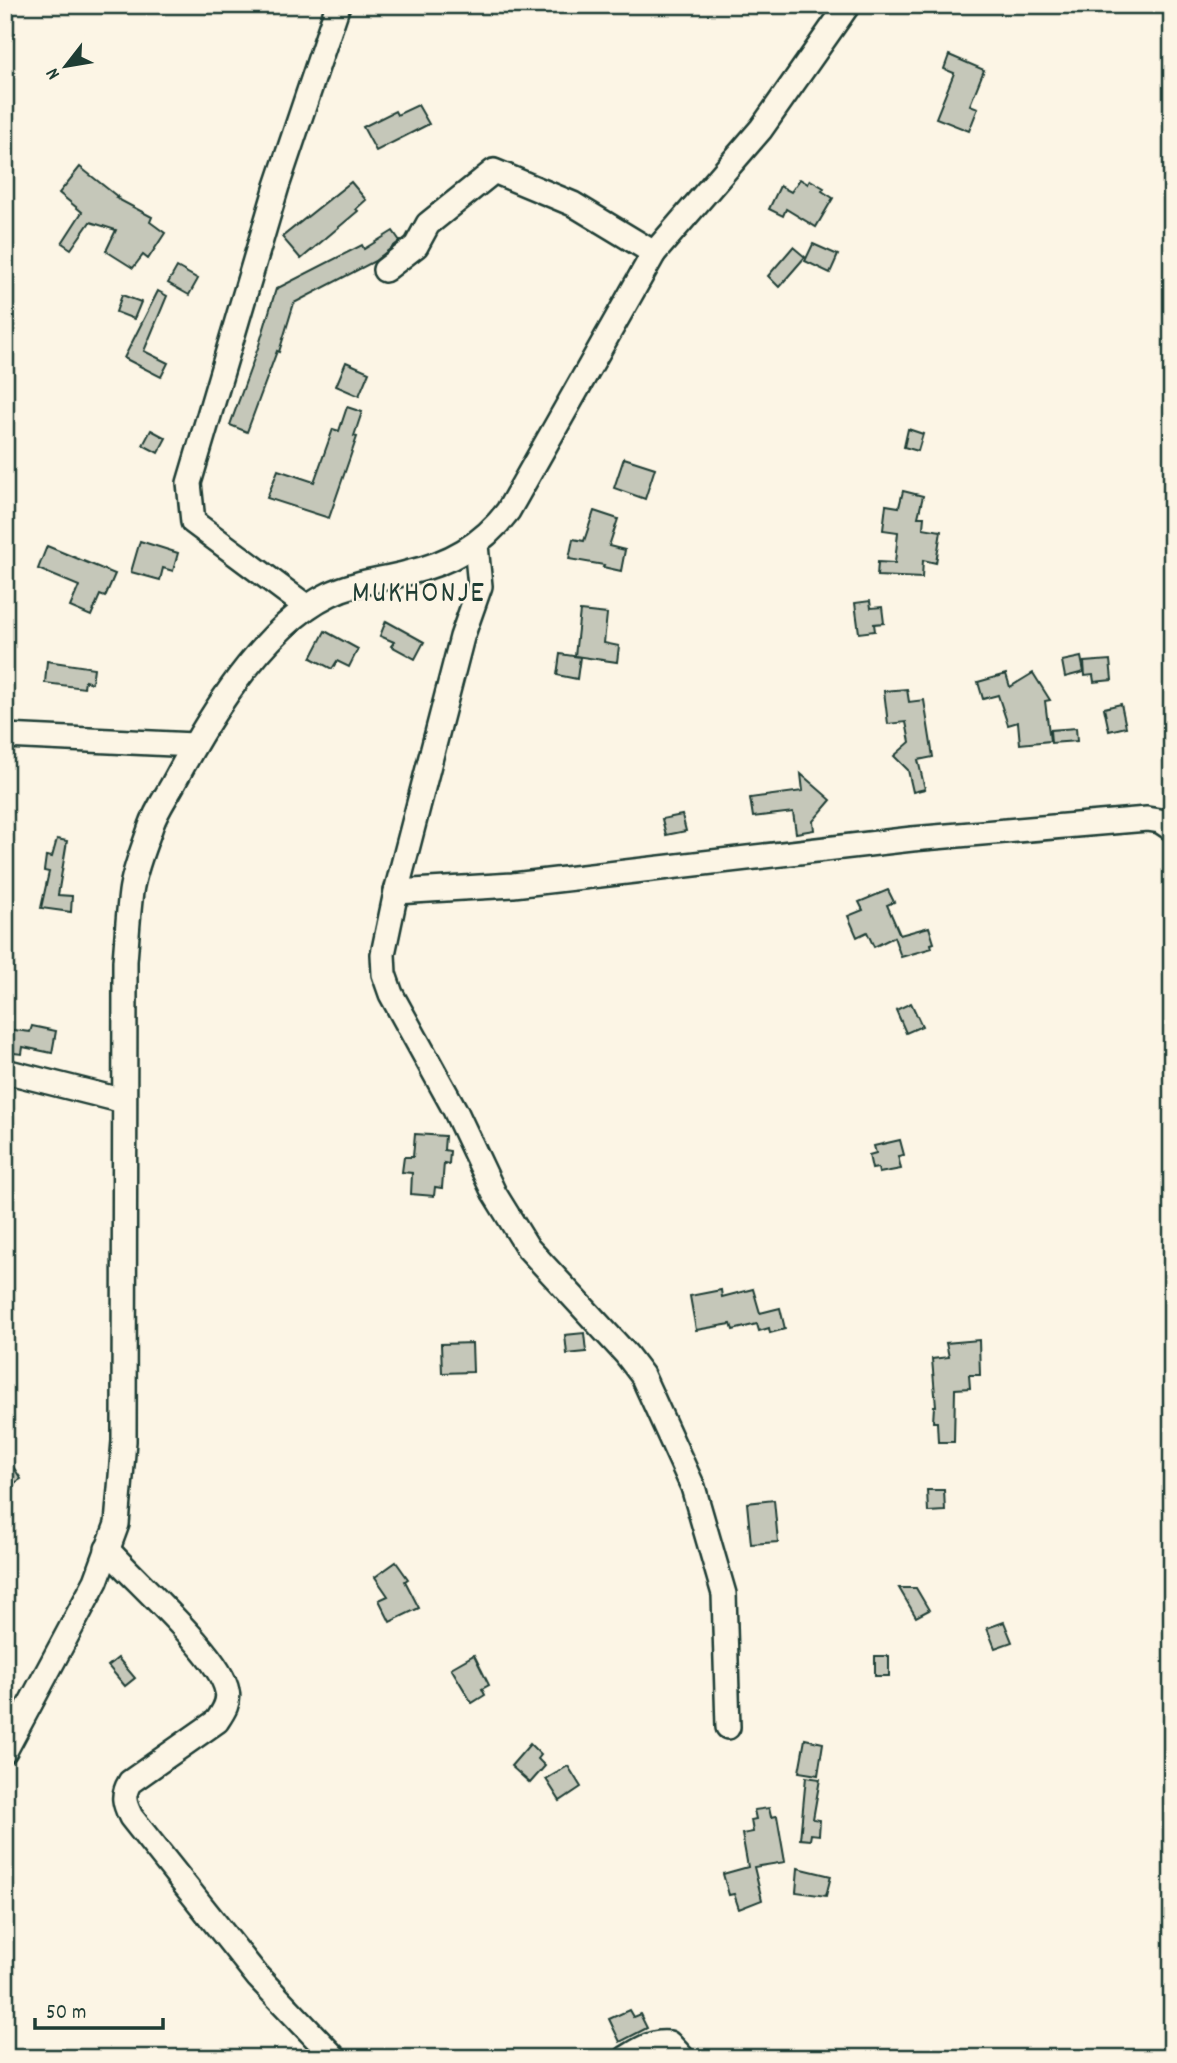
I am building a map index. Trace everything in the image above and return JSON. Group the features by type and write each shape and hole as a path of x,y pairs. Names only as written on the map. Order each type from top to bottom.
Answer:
{"street":[{"path":"307,607 194,522 188,483 277,186 338,5"},
{"path":"5,1751 96,1581 117,1524 124,1441 125,961 132,890 152,822 194,745 232,688 283,626 307,607 332,593 444,562 476,545 493,531 508,511 654,253 761,129 848,5"},
{"path":"385,270 416,246 428,224 494,171 573,204 654,253"},
{"path":"476,545 480,586 462,636 396,892 383,954 384,974 391,994 455,1110 494,1193 528,1248 626,1354 642,1375 693,1487 724,1594 728,1727"},
{"path":"5,736 194,745"},
{"path":"396,892 513,885 912,839 1147,819 1160,821 1172,829"},
{"path":"5,1071 124,1101"},
{"path":"107,1549 191,1637 216,1668 228,1691 225,1708 216,1721 130,1782 123,1793 125,1806 258,1977 334,2058"},
{"path":"626,2058 659,2042 669,2043 683,2058"}],"building":[{"path":"949,55 984,70 970,105 978,108 969,131 936,118 954,73 944,69"},
{"path":"418,105 429,124 376,151 363,127 395,111 397,115"},
{"path":"80,167 118,197 116,198 152,217 150,222 165,233 148,259 143,255 133,268 106,251 116,230 90,222 71,249 62,243 82,212 59,193"},
{"path":"800,179 808,184 810,180 824,188 822,191 833,198 816,227 786,209 783,216 769,209 780,186 791,192"},
{"path":"351,182 366,200 356,209 358,211 301,259 282,237"},
{"path":"393,231 400,241 375,261 294,303 279,352 277,351 247,432 230,425 276,289 362,245 364,249"},
{"path":"813,244 838,255 830,273 805,261"},
{"path":"793,247 805,257 779,287 768,276"},
{"path":"177,267 198,279 189,295 168,283"},
{"path":"158,291 167,296 144,351 168,363 161,377 124,358"},
{"path":"122,295 141,302 134,319 116,312"},
{"path":"346,362 369,372 359,396 336,386"},
{"path":"347,407 362,412 354,436 357,437 329,518 267,498 278,470 314,482 333,429 339,431"},
{"path":"908,429 923,434 918,451 904,447"},
{"path":"151,430 166,438 158,453 143,445"},
{"path":"624,458 655,468 645,499 614,488"},
{"path":"903,491 923,496 918,517 924,517 923,528 941,531 936,563 923,560 922,578 877,576 878,562 895,563 898,532 883,530 886,505 899,507"},
{"path":"594,511 618,519 609,546 625,550 621,571 569,559 573,539 584,541"},
{"path":"140,541 178,553 173,571 163,568 160,580 131,572"},
{"path":"47,546 115,574 105,597 100,595 91,616 70,607 79,586 38,569"},
{"path":"870,601 871,608 882,607 884,623 874,624 875,631 859,633 855,603"},
{"path":"580,611 607,614 604,643 619,646 617,662 575,656"},
{"path":"386,621 424,642 415,659 391,646 394,642 380,636"},
{"path":"325,631 358,649 349,667 337,661 332,669 311,658"},
{"path":"560,654 580,657 577,679 557,675"},
{"path":"1081,657 1084,672 1065,677 1062,661"},
{"path":"1110,660 1112,680 1094,682 1093,675 1085,676 1084,662"},
{"path":"47,661 94,668 92,683 85,681 84,688 45,683"},
{"path":"1033,673 1050,700 1045,701 1050,741 1020,744 1018,722 1008,725 998,695 983,699 978,682 1006,674 1010,687"},
{"path":"907,689 909,702 924,700 933,757 918,760 925,789 913,792 908,770 894,756 910,742 906,722 888,724 884,691"},
{"path":"1121,704 1126,727 1109,731 1104,708"},
{"path":"1076,728 1077,741 1051,743 1050,730"},
{"path":"801,774 831,800 813,821 814,830 796,833 793,812 753,817 750,798 803,791"},
{"path":"682,815 686,831 666,835 662,819"},
{"path":"57,839 67,841 58,895 72,896 71,912 41,908 49,872 44,871 46,856 52,857"},
{"path":"888,890 894,902 887,905 900,935 929,927 934,943 931,944 932,948 901,957 894,937 874,947 867,932 857,937 848,916 863,910 859,902"},
{"path":"911,1003 922,1026 906,1033 896,1010"},
{"path":"32,1026 56,1031 52,1053 23,1047 22,1054 5,1052 5,1029 30,1032"},
{"path":"415,1134 445,1136 444,1150 450,1151 449,1164 444,1163 442,1188 435,1187 434,1196 411,1194 412,1173 402,1172 404,1157 413,1157"},
{"path":"900,1140 904,1155 898,1156 901,1169 879,1173 878,1168 872,1169 869,1155 876,1153 874,1146"},
{"path":"753,1289 760,1313 780,1308 785,1329 770,1333 769,1328 759,1331 757,1324 733,1330 731,1324 696,1330 690,1296 721,1290 722,1297"},
{"path":"584,1333 586,1352 567,1354 565,1335"},
{"path":"979,1340 980,1375 969,1375 970,1388 955,1389 954,1442 938,1442 937,1422 933,1422 936,1406 932,1359 949,1357 946,1343"},
{"path":"472,1343 473,1372 442,1373 441,1344"},
{"path":"5,1454 21,1479 5,1489"},
{"path":"927,1490 944,1490 945,1511 928,1512"},
{"path":"774,1500 778,1542 751,1544 747,1503"},
{"path":"396,1562 408,1579 405,1581 419,1608 390,1622 379,1600 388,1596 375,1577"},
{"path":"899,1588 916,1588 929,1610 916,1617"},
{"path":"1004,1622 1012,1642 995,1648 987,1628"},
{"path":"474,1655 489,1685 482,1689 485,1695 472,1703 451,1668"},
{"path":"875,1656 889,1656 889,1676 875,1676"},
{"path":"118,1658 135,1678 125,1686 108,1666"},
{"path":"805,1739 823,1743 818,1775 799,1772"},
{"path":"530,1744 541,1755 538,1759 545,1766 530,1783 511,1766"},
{"path":"568,1766 581,1787 560,1801 546,1779"},
{"path":"806,1777 820,1779 813,1819 820,1820 819,1835 811,1834 810,1840 800,1839"},
{"path":"769,1808 771,1817 777,1816 785,1862 754,1867 762,1900 739,1909 734,1894 729,1895 723,1874 748,1867 742,1834 753,1832 751,1820 756,1819 754,1810"},
{"path":"798,1868 831,1876 826,1896 796,1892"},
{"path":"629,2010 633,2017 640,2014 647,2028 620,2042 609,2019"}],"district":[{"name":"MUKHONJE","path":"419,595"}]}
